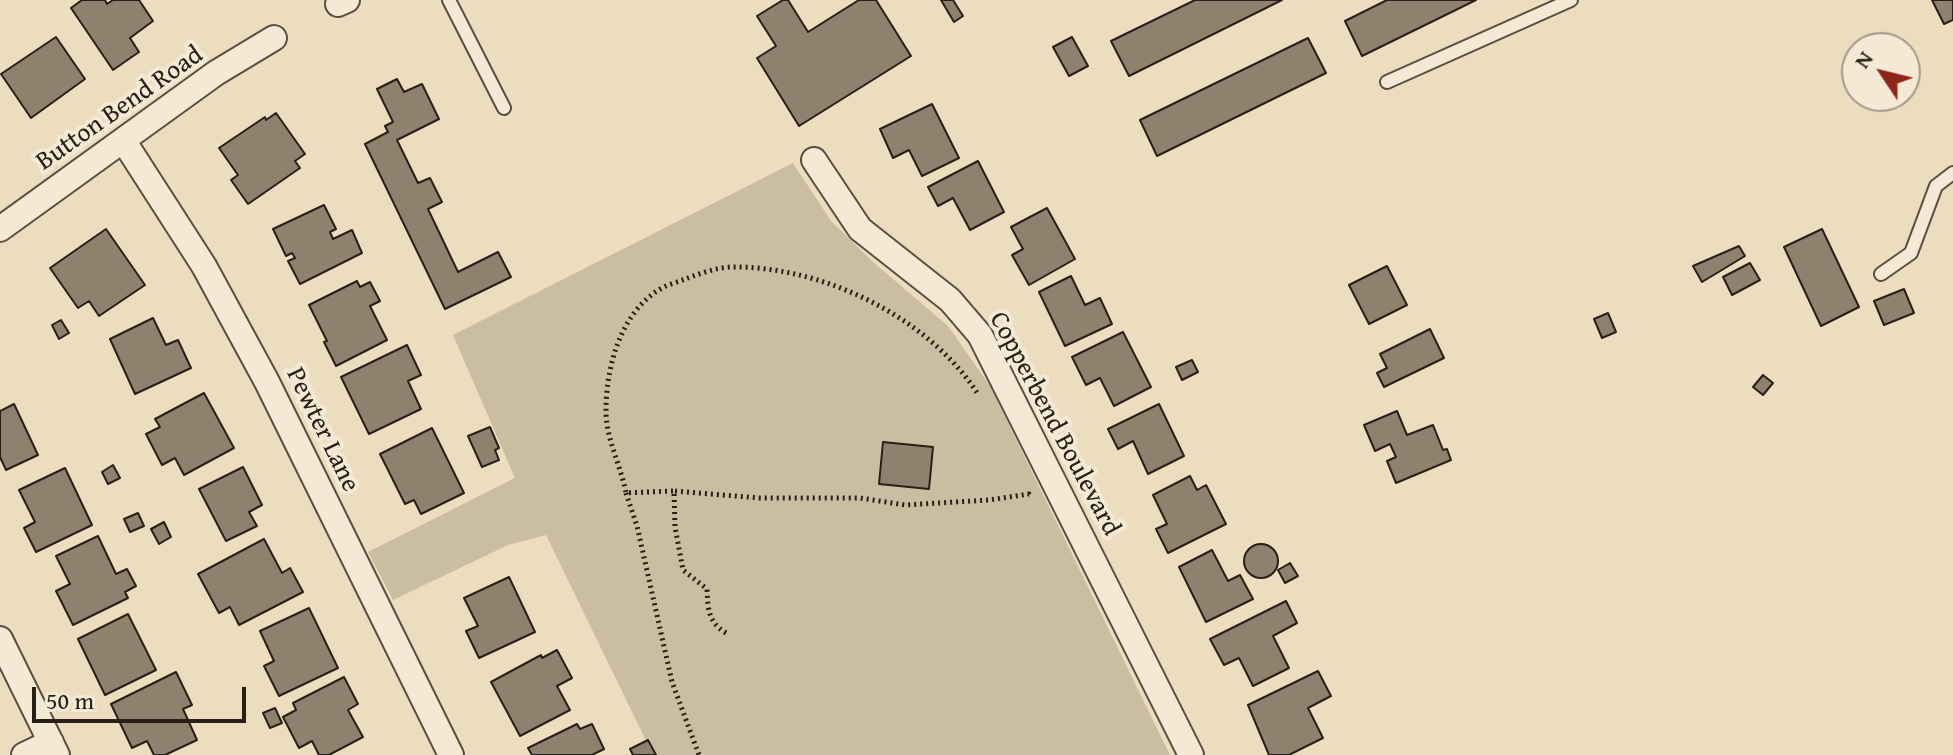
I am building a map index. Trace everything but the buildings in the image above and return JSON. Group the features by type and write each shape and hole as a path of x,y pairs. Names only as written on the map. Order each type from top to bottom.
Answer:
{"street":[{"name":"Button Bend Road","path":"0,229 216,73 274,38"},
{"name":"Pewter Lane","path":"123,140 204,266 267,382 451,755"},
{"name":"Copperbend Boulevard","path":"814,160 860,229 950,300 980,335 1191,755"},
{"path":"0,639 54,748 24,755"}],"lane":[{"path":"449,0 504,108"},
{"path":"1387,82 1571,0"},
{"path":"1881,274 1911,253 1936,186 1953,173"}],"path":[{"path":"699,755 672,682 637,526 606,413 612,361 623,329 639,307 662,288 714,270 729,267 783,271 858,296 890,313 953,360 983,403"},
{"path":"1023,481 1036,508"},
{"path":"626,493 674,491 760,498 860,498 905,505 989,500 1029,494"},
{"path":"674,491 675,527 683,570 707,589 708,611 715,627 726,633"}],"shaded area":[{"path":"793,163 831,221 948,326 990,386 1170,755 653,755 546,535 508,545 393,600 368,552 515,478 453,335"}]}
